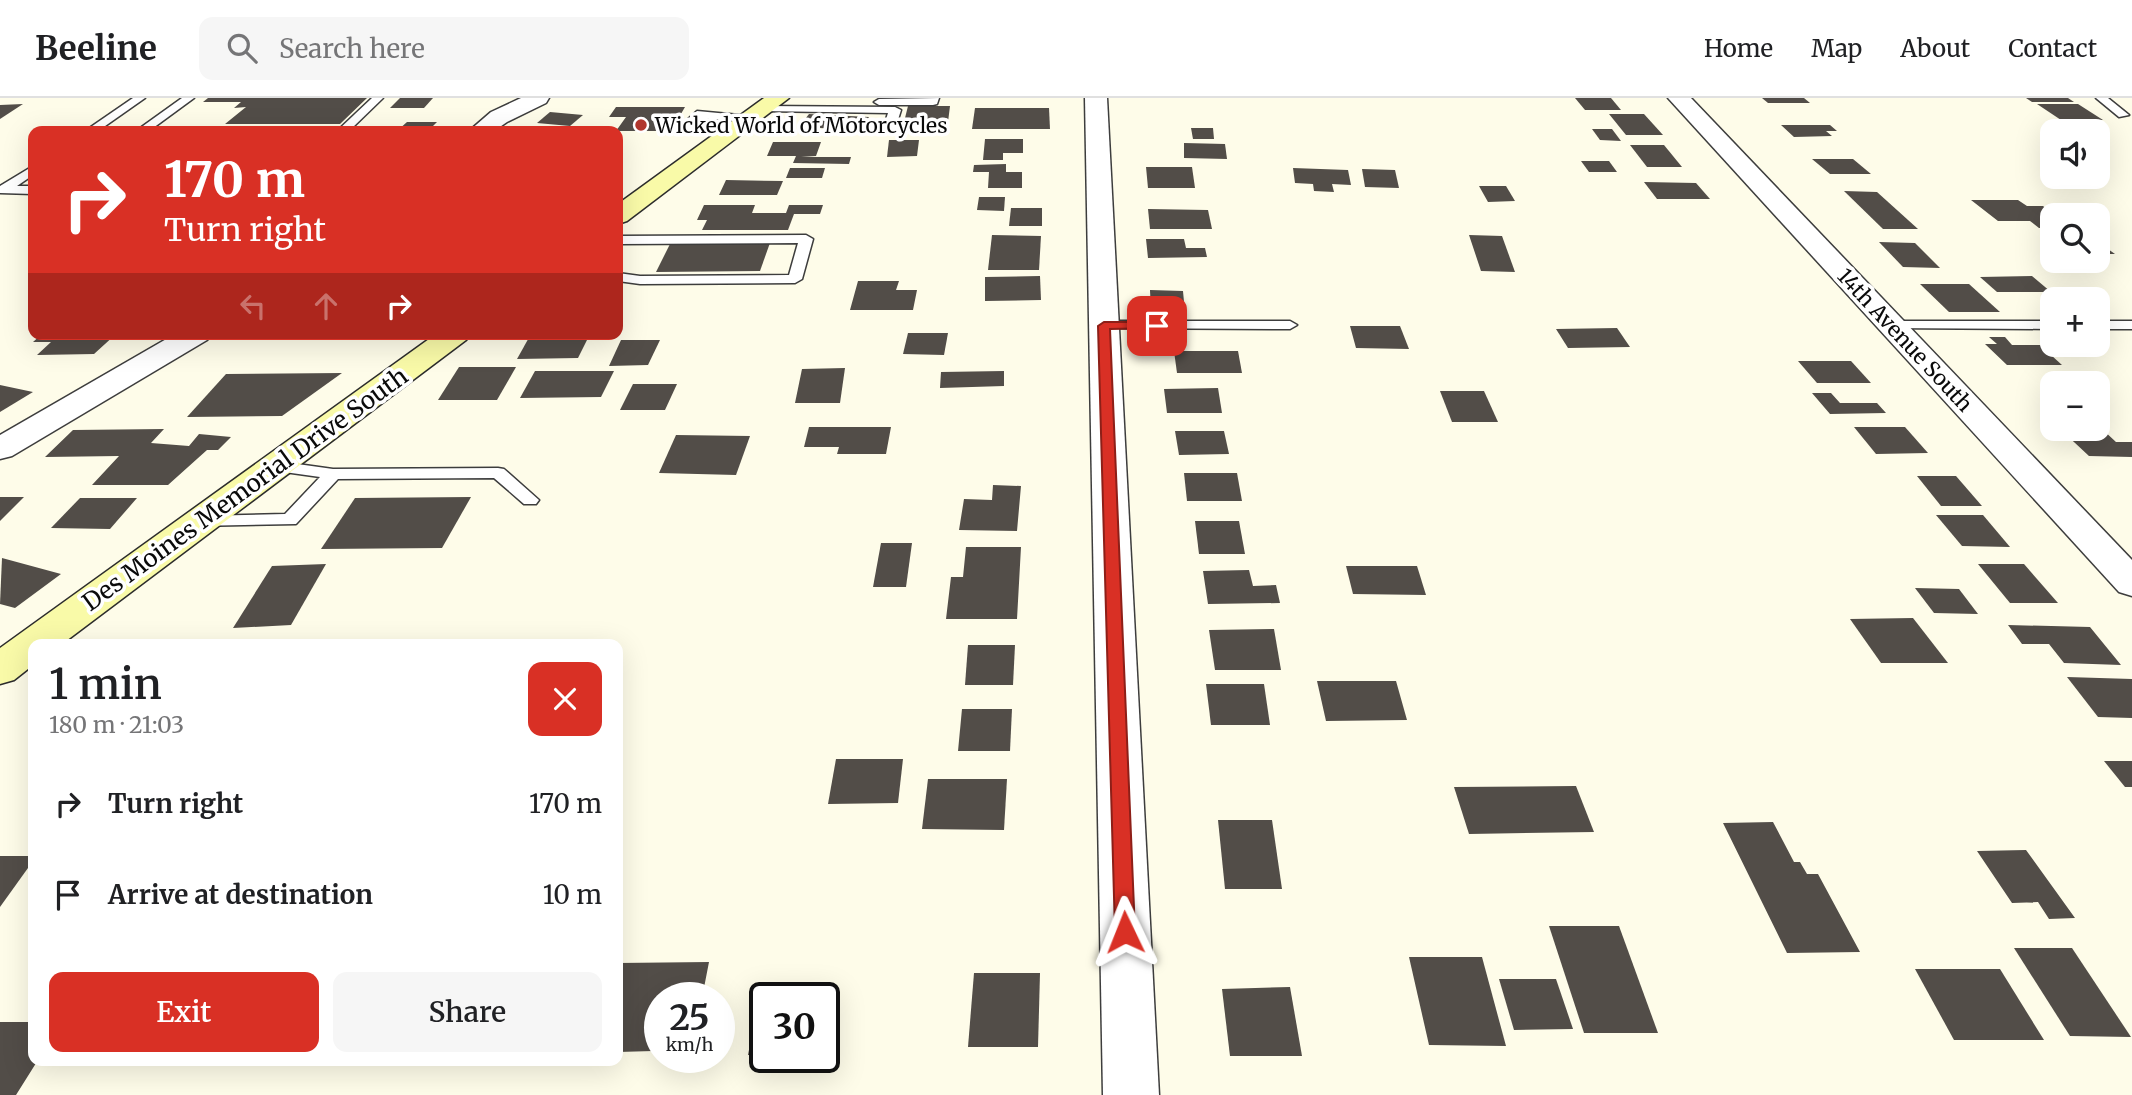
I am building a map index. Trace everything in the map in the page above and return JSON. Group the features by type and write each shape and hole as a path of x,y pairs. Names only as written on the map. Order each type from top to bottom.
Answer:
{"main road":[{"path":"623,212 767,105"},
{"name":"Des Moines Memorial Drive South","path":"40,639 448,340"},
{"name":"Des Moines Memorial Drive South","path":"0,668 28,648"}],"street":[{"path":"487,126 538,98"},
{"path":"1096,98 1131,1095"},
{"name":"14th Avenue South","path":"1679,98 2132,583"},
{"path":"0,449 187,340"}],"lane":[{"path":"98,126 140,98"},
{"path":"149,126 189,98"},
{"path":"348,126 378,98"},
{"path":"861,102 933,102 934,98"},
{"path":"2101,98 2123,115"},
{"path":"683,129 697,114 767,105 895,110 889,130"},
{"path":"28,173 3,190 28,190"},
{"path":"623,240 806,239 795,279 623,277"},
{"path":"1891,325 2040,325"},
{"path":"2110,325 2132,325"},
{"path":"1104,326 1290,326"},
{"path":"276,466 333,474 498,473 530,500"},
{"path":"200,522 290,520 333,474"}],"building":[{"path":"208,98 367,98 340,124 225,124 246,107 234,108 241,102 203,102"},
{"path":"400,98 433,98 424,108 390,108"},
{"path":"1575,98 1611,98 1621,110 1585,110"},
{"path":"1762,98 1804,98 1810,103 1768,103"},
{"path":"2026,98 2068,98 2074,102 2032,102"},
{"path":"23,104 0,119 0,105"},
{"path":"2037,104 2078,104 2101,119 2060,119"},
{"path":"908,106 950,106 947,130 902,130"},
{"name":"Wicked World of Motorcycles","path":"616,107 685,107 678,119 665,119 657,131 623,131 623,126 620,126 626,117 609,117"},
{"path":"975,108 1049,108 1050,129 972,129"},
{"path":"550,112 583,115 570,126 537,123"},
{"path":"809,114 869,117 860,130 799,127"},
{"path":"1609,114 1644,114 1663,135 1626,135"},
{"path":"407,122 437,122 433,126 403,126"},
{"path":"1781,125 1830,125 1837,131 1826,131 1832,136 1794,137"},
{"path":"1191,128 1213,128 1214,139 1193,139"},
{"path":"1592,129 1612,129 1621,141 1600,140"},
{"path":"985,139 1023,139 1023,153 1003,153 1003,160 983,160"},
{"path":"889,140 919,140 917,156 887,157"},
{"path":"773,142 821,142 816,156 801,157 851,157 849,164 793,163 796,156 767,156"},
{"path":"1184,143 1225,144 1227,159 1184,158"},
{"path":"1630,145 1664,145 1682,167 1647,167"},
{"path":"1812,159 1853,159 1871,174 1830,174"},
{"path":"1581,161 1609,161 1617,172 1589,172"},
{"path":"1006,164 1006,172 1022,172 1022,188 988,188 989,172 973,172 974,165"},
{"path":"1146,167 1192,167 1195,188 1148,188"},
{"path":"790,168 825,168 822,178 786,178"},
{"path":"1293,168 1348,170 1351,185 1332,184 1334,192 1314,191 1313,184 1295,183"},
{"path":"1362,169 1395,170 1399,188 1365,187"},
{"path":"726,180 783,181 777,195 719,195"},
{"path":"1644,182 1696,183 1710,199 1657,199"},
{"path":"1479,186 1506,186 1515,201 1488,202"},
{"path":"1844,191 1877,192 1918,229 1883,229"},
{"path":"979,197 1005,197 1004,211 977,210"},
{"path":"1971,200 2018,200 2027,206 2040,206 2040,228 2030,221 1998,221"},
{"path":"704,205 755,205 752,213 786,213 789,205 823,205 820,214 794,214 788,230 702,230 707,220 697,220"},
{"path":"1011,208 1042,208 1042,226 1009,226"},
{"path":"1148,209 1208,210 1212,229 1150,229"},
{"path":"992,235 1041,236 1039,270 988,270"},
{"path":"1469,235 1502,236 1515,272 1481,271"},
{"path":"1146,239 1184,239 1186,248 1205,248 1207,257 1148,258"},
{"path":"672,240 771,240 760,271 656,272"},
{"path":"1879,242 1915,243 1940,268 1903,267"},
{"path":"1040,276 1041,300 985,301 985,277"},
{"path":"2032,276 2045,287 2040,287 2040,292 1997,292 1980,277"},
{"path":"858,281 899,281 896,290 917,290 913,310 850,310"},
{"path":"1920,284 1969,284 2000,312 1949,312"},
{"path":"1150,290 1183,291 1185,313 1151,312"},
{"path":"1350,326 1400,326 1409,349 1356,348"},
{"path":"1617,328 1630,347 1568,348 1556,329"},
{"path":"908,333 948,333 944,355 903,354"},
{"path":"1989,337 2005,337 2012,345 2040,345 2040,357 2053,357 2062,365 2007,365 1985,344 1997,344"},
{"path":"109,340 94,354 37,355 51,342 33,342"},
{"path":"528,340 587,340 578,358 517,359"},
{"path":"621,340 660,340 648,365 609,366"},
{"path":"1174,351 1238,351 1242,373 1177,373"},
{"path":"1798,361 1851,361 1871,383 1817,383"},
{"path":"459,367 516,367 497,400 438,400"},
{"path":"845,368 840,403 795,403 802,369"},
{"path":"535,371 614,371 601,397 520,398"},
{"path":"1004,371 1004,386 940,388 941,372"},
{"path":"342,373 282,416 187,417 226,374"},
{"path":"633,384 677,384 665,410 620,410"},
{"path":"0,385 33,392 0,412"},
{"path":"1218,388 1222,413 1167,413 1164,389"},
{"path":"1440,391 1484,391 1498,422 1452,422"},
{"path":"1812,393 1831,393 1840,403 1877,403 1886,413 1830,414"},
{"path":"809,427 891,427 886,454 837,454 839,447 804,447"},
{"path":"1854,427 1905,427 1928,453 1876,454"},
{"path":"164,429 151,443 189,446 199,434 231,437 218,450 207,450 168,485 92,485 119,456 45,457 73,430"},
{"path":"1175,431 1224,431 1229,454 1179,455"},
{"path":"676,435 750,436 736,475 659,473"},
{"path":"2110,436 2116,442 2132,442 2132,457 2089,456 2073,441 2110,441"},
{"path":"1184,473 1237,473 1242,501 1187,501"},
{"path":"1917,476 1956,476 1982,506 1941,506"},
{"path":"993,485 1021,486 1017,531 959,530 964,499 992,500"},
{"path":"0,497 24,497 0,521"},
{"path":"471,497 442,548 321,549 355,498"},
{"path":"80,498 137,498 110,529 51,528"},
{"path":"1936,515 1983,515 2010,547 1962,546"},
{"path":"1195,521 1239,521 1245,554 1199,554"},
{"path":"881,543 912,543 906,587 873,587"},
{"path":"966,547 1021,547 1017,619 946,619 951,577 963,577"},
{"path":"2,558 61,574 15,608 0,604"},
{"path":"326,564 291,625 233,628 272,566"},
{"path":"1978,564 2024,564 2058,603 2010,603"},
{"path":"1346,566 1417,566 1426,595 1353,594"},
{"path":"1249,570 1253,586 1276,585 1280,603 1208,604 1203,571"},
{"path":"1915,588 1959,589 1978,614 1934,613"},
{"path":"1913,618 1948,663 1881,663 1850,619"},
{"path":"2008,625 2090,627 2121,665 2064,663 2049,644 2022,644"},
{"path":"1274,629 1281,670 1215,670 1209,630"},
{"path":"968,645 1015,645 1013,685 965,685"},
{"path":"2067,677 2132,679 2132,718 2098,717"},
{"path":"1317,681 1396,681 1407,720 1326,721"},
{"path":"1206,684 1264,684 1270,725 1211,725"},
{"path":"962,709 1012,709 1010,751 958,751"},
{"path":"836,759 903,759 898,803 828,804"},
{"path":"2104,761 2132,761 2132,787 2125,787"},
{"path":"928,779 1007,779 1004,830 922,829"},
{"path":"1576,786 1594,832 1469,834 1454,787"},
{"path":"1218,820 1272,820 1282,889 1225,889"},
{"path":"1773,822 1794,862 1800,862 1807,874 1818,874 1860,952 1787,953 1723,823"},
{"path":"2026,850 2075,918 2049,919 2038,902 2012,903 1977,851"},
{"path":"0,856 28,856 28,868 0,907"},
{"path":"1549,926 1619,926 1658,1033 1584,1033"},
{"path":"2014,948 2072,948 2131,1037 2070,1036"},
{"path":"1409,957 1482,957 1506,1046 1429,1045"},
{"path":"709,962 705,982 644,982 644,1051 623,1052 623,963"},
{"path":"1915,969 2000,969 2044,1040 1954,1040"},
{"path":"974,973 1040,973 1038,1047 968,1047"},
{"path":"1499,979 1556,979 1573,1029 1514,1030"},
{"path":"1290,987 1302,1056 1230,1056 1222,989"},
{"path":"0,1022 28,1022 28,1066 34,1066 16,1095 0,1095"}],"place":[{"name":"Wicked World of Motorcycles","path":"641,125"}],"route":[{"path":"1125,932 1104,326 1157,326"}]}
